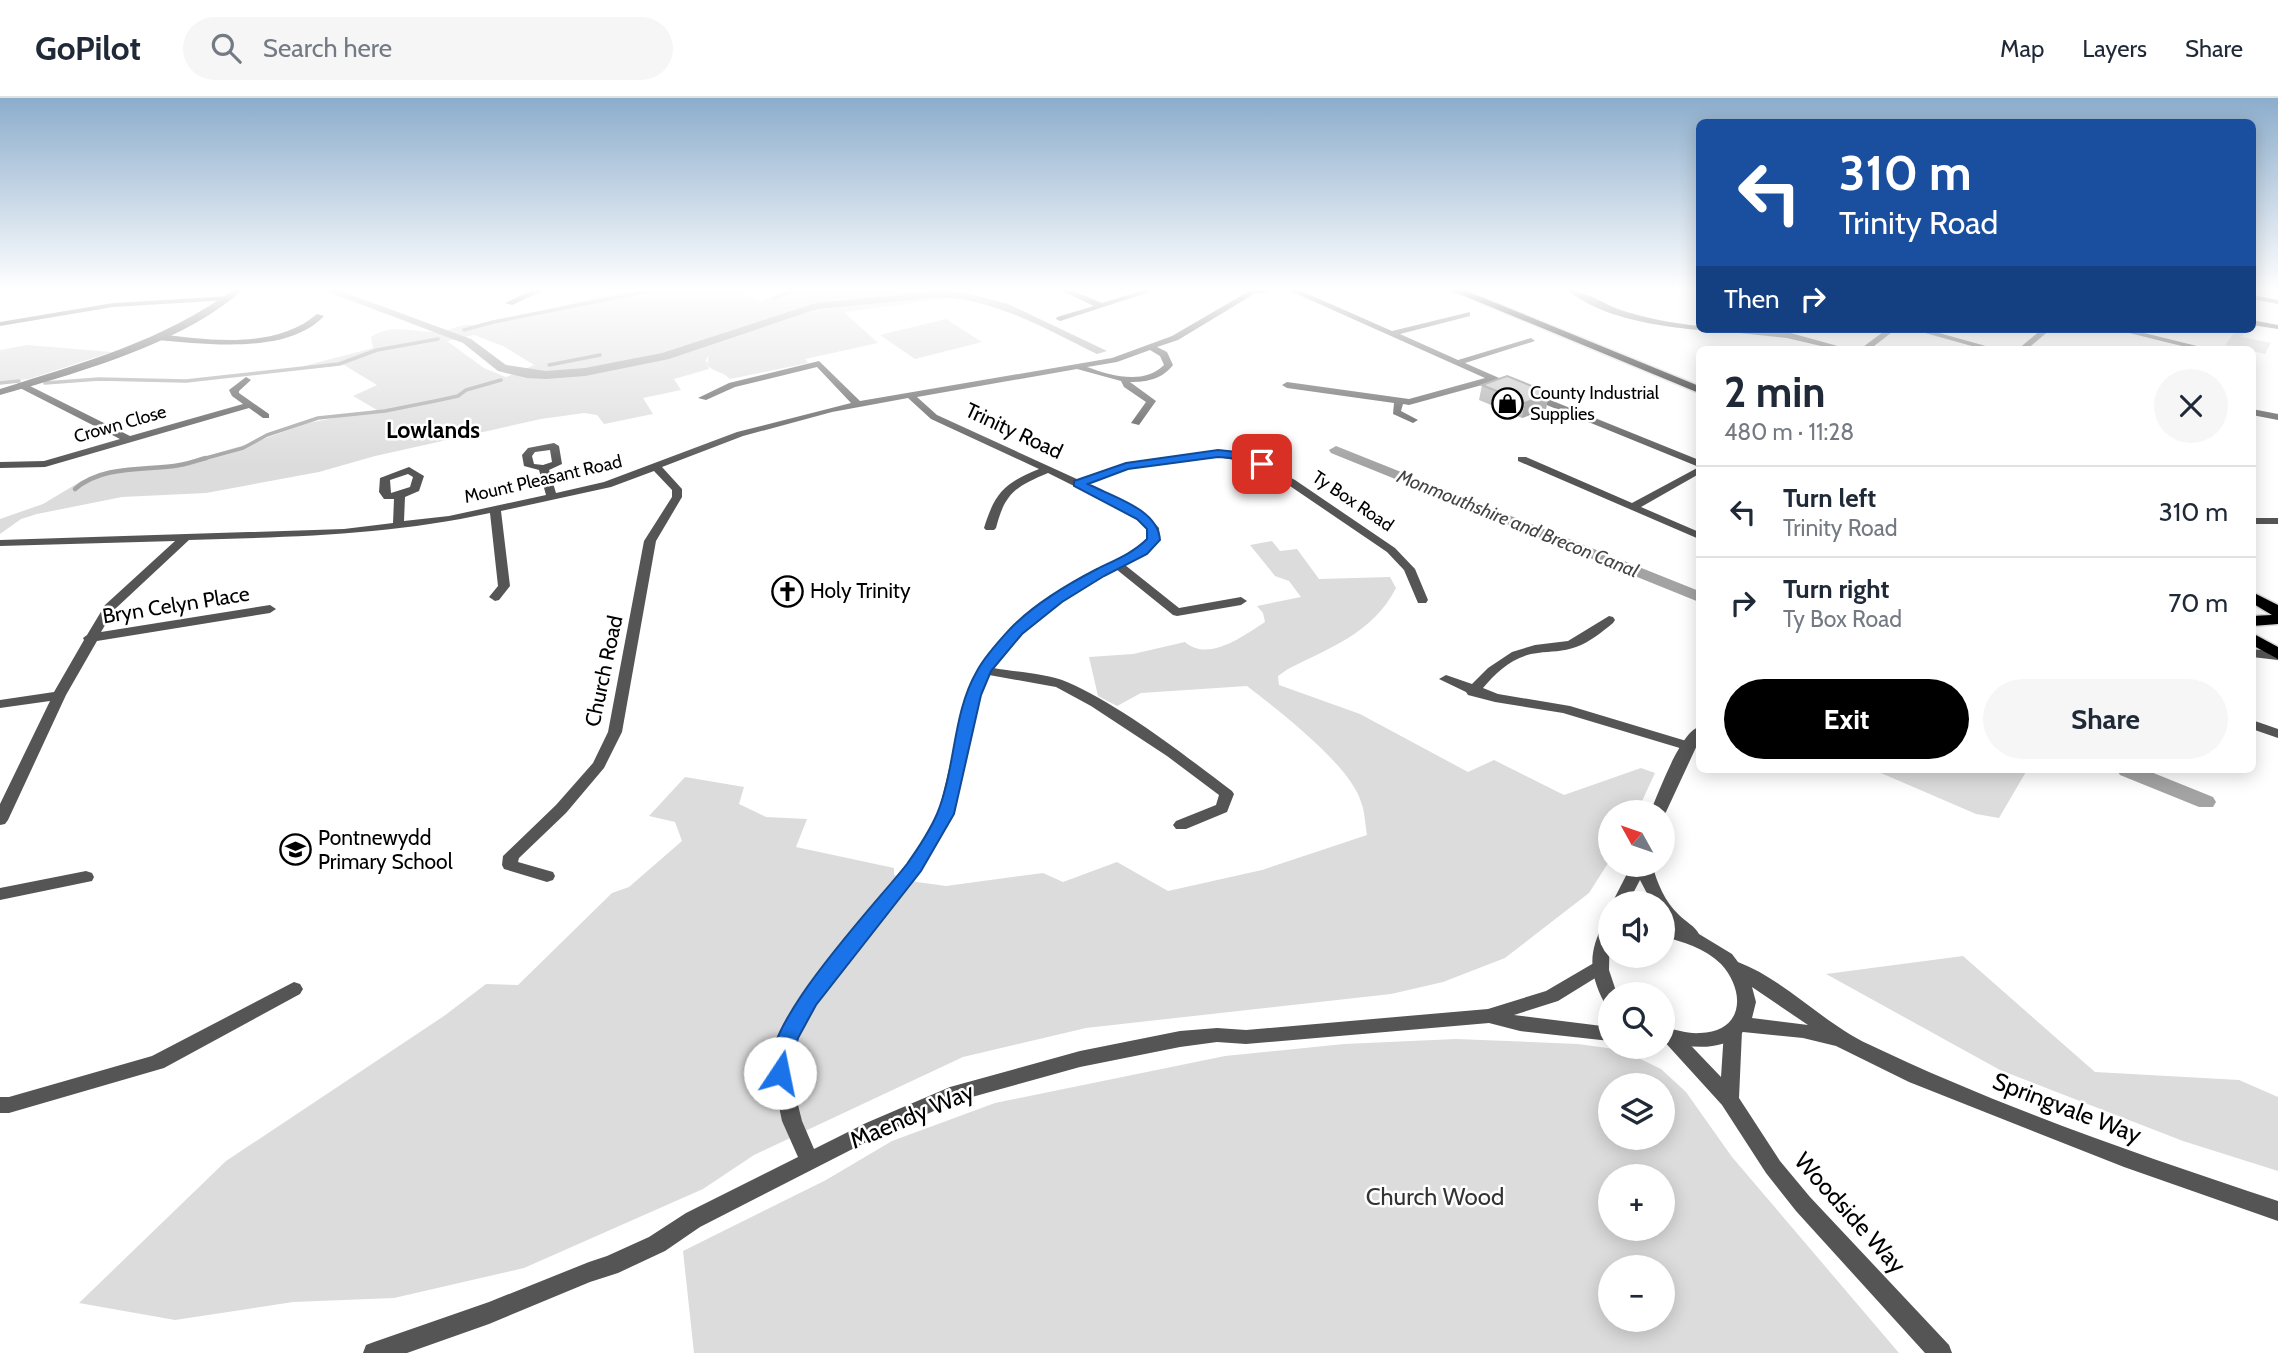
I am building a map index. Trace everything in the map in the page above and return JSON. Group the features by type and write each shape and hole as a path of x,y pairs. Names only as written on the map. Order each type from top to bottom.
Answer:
{"main road":[{"path":"1598,349 1696,389"},
{"path":"2256,598 2278,612"},
{"path":"2256,621 2278,619"},
{"path":"2256,641 2278,655"}],"street":[{"path":"0,392 125,349"},
{"name":"Mount Pleasant Road","path":"0,543 271,536 398,527 495,510 607,485 656,467 708,442 778,422 858,405 1080,368 1150,349"},
{"path":"1080,368 1125,380 1146,377 1167,368 1168,361 1164,354 1153,349"},
{"path":"1424,349 1696,463"},
{"path":"1457,363 1506,349"},
{"path":"703,398 745,382 819,364 858,405"},
{"path":"1287,385 1399,402 1421,401 1493,379"},
{"path":"246,380 234,390 235,394 266,416"},
{"path":"1125,380 1125,384 1151,401 1136,423"},
{"path":"21,385 129,440"},
{"name":"Trinity Road","path":"810,1162 792,1121 780,1073 788,1037 808,999 915,867 946,814 974,695 984,670 1017,631 1058,599 1154,540 1153,528 1142,516 934,417 911,396"},
{"path":"1399,402 1396,412 1413,420"},
{"name":"Crown Close","path":"0,465 45,464 249,405"},
{"path":"2256,413 2278,417"},
{"name":"Ty Box Road","path":"1078,484 1126,466 1218,454 1248,459 1291,482 1391,550 1409,569 1422,600"},
{"path":"1522,459 1696,535"},
{"name":"Church Road","path":"547,876 510,865 511,856 561,810 599,765 615,732 650,541 677,497 677,489 656,467"},
{"path":"543,468 552,498"},
{"path":"990,528 1001,494 1012,485 1048,469"},
{"path":"1632,507 1696,472"},
{"path":"398,527 400,495"},
{"path":"495,510 504,586 495,597"},
{"path":"2256,521 2278,521"},
{"path":"0,820 89,638 109,608 185,538"},
{"path":"1117,564 1177,612 1241,601"},
{"name":"Bryn Celyn Place","path":"89,638 270,609"},
{"path":"1473,692 1482,680 1509,658 1537,649 1568,646 1584,639 1609,620"},
{"path":"2256,653 2278,655"},
{"path":"984,670 1060,684 1151,738 1227,794 1222,808 1181,825"},
{"path":"1446,679 1473,692 1565,709 1688,746"},
{"path":"0,704 59,695"},
{"path":"2256,726 2278,734"},
{"path":"1663,800 1688,746 1696,735"},
{"path":"0,894 86,877"},
{"path":"1675,921 1720,953 1736,968 1745,983 1749,998 1748,1012 1737,1028 1729,1099"},
{"path":"1675,934 1699,940"},
{"name":"Maendy Way","path":"374,1353 489,1313 610,1266 657,1244 693,1220 873,1129 950,1095 1080,1059 1180,1039 1217,1035 1245,1037 1488,1016 1552,996 1598,968"},
{"name":"Springvale Way","path":"1736,968 1791,1002 1843,1041 1916,1076 2015,1117 2195,1184 2278,1211"},
{"path":"0,1105 9,1105 157,1062 294,989"},
{"name":"Maendy Way","path":"1488,1016 1520,1024 1598,1033"},
{"path":"1675,1037 1694,1040 1715,1038 1737,1028"},
{"name":"Springvale Way","path":"1737,1028 1802,1031 1843,1041"},
{"name":"Woodside Way","path":"1675,1044 1729,1099 1773,1167 1802,1204 1941,1353"}],"green space":[{"path":"70,349 112,352 29,379 0,382 0,350"},
{"path":"371,349 457,349 484,368 506,377 534,365 507,349 853,349 805,359 808,363 730,379 708,366 709,369 674,379 681,390 643,398 653,414 604,424 597,415 584,413 541,419 375,456 319,472 206,493 122,497 37,514 21,519 0,534 0,519 43,504 83,480 126,468 176,465 308,423 377,410 353,396 377,385 344,365 307,369 304,366"},
{"path":"900,349 956,349 915,359"},
{"path":"2256,349 2268,349 2265,354 2256,352"},
{"path":"1272,541 1280,551 1297,549 1319,579 1390,577 1396,588 1387,603 1363,628 1335,646 1288,669 1278,676 1279,685 1360,714 1468,772 1494,760 1564,795 1641,768 1655,773 1643,800 1598,800 1599,877 1589,893 1505,958 1443,982 1391,994 1086,1028 963,1057 754,1155 703,1189 524,1268 394,1298 293,1302 175,1320 79,1303 226,1161 444,1016 486,984 518,985 612,893 629,887 682,841 675,822 649,816 685,777 744,787 739,804 766,817 807,819 796,847 894,868 894,875 946,886 1043,873 1063,882 1117,862 1168,891 1262,870 1367,835 1361,802 1343,772 1312,740 1247,686 1141,693 1117,706 1098,696 1089,657 1133,654 1185,642 1194,648 1205,650 1226,645 1265,622 1263,613 1257,606 1301,597 1289,581 1275,576 1250,545"},
{"path":"1881,773 2025,773 1999,818 1976,814"},
{"path":"1963,956 2095,1072 2239,1080 2278,1097 2278,1171 2183,1141 2000,1070 1826,974"},
{"name":"Church Wood","path":"1456,1039 1578,1044 1598,1047 1598,1059 1640,1059 1665,1073 1598,1073 1598,1150 1675,1150 1675,1082 1686,1092 1732,1157 1899,1353 694,1353 683,1251 826,1180 892,1141 995,1103 1225,1056 1344,1044"}],"building":[{"path":"1507,376 1549,393 1525,403 1482,385"}],"waterway":[{"path":"45,383 99,379 186,381 339,364 385,349"},
{"name":"Monmouthshire and Brecon Canal","path":"477,349 502,368 546,375 585,372 665,356 687,349"},
{"name":"Monmouthshire and Brecon Canal","path":"1096,349 1101,351"},
{"path":"549,365 600,355"},
{"path":"199,460 243,448 267,435 318,418 385,411 435,401 458,396 466,390 501,380"},
{"path":"0,383 19,381"},
{"name":"Monmouthshire and Brecon Canal","path":"1336,450 1696,596"},
{"path":"75,489 97,476 109,473 178,465 206,458"},
{"name":"Monmouthshire and Brecon Canal","path":"2134,773 2206,802"}],"place":[{"name":"County Industrial Supplies","path":"1507,403"},
{"name":"Holy Trinity","path":"787,591"},
{"name":"Pontnewydd Primary School","path":"295,850"}],"district":[{"name":"Lowlands","path":"433,430"}],"route":[{"path":"780,1073 788,1037 808,999 915,867 946,814 974,695 984,670 1017,631 1058,599 1099,573 1142,552 1154,540 1153,528 1142,516 1078,484 1126,466 1218,454 1233,455 1262,464"}]}
